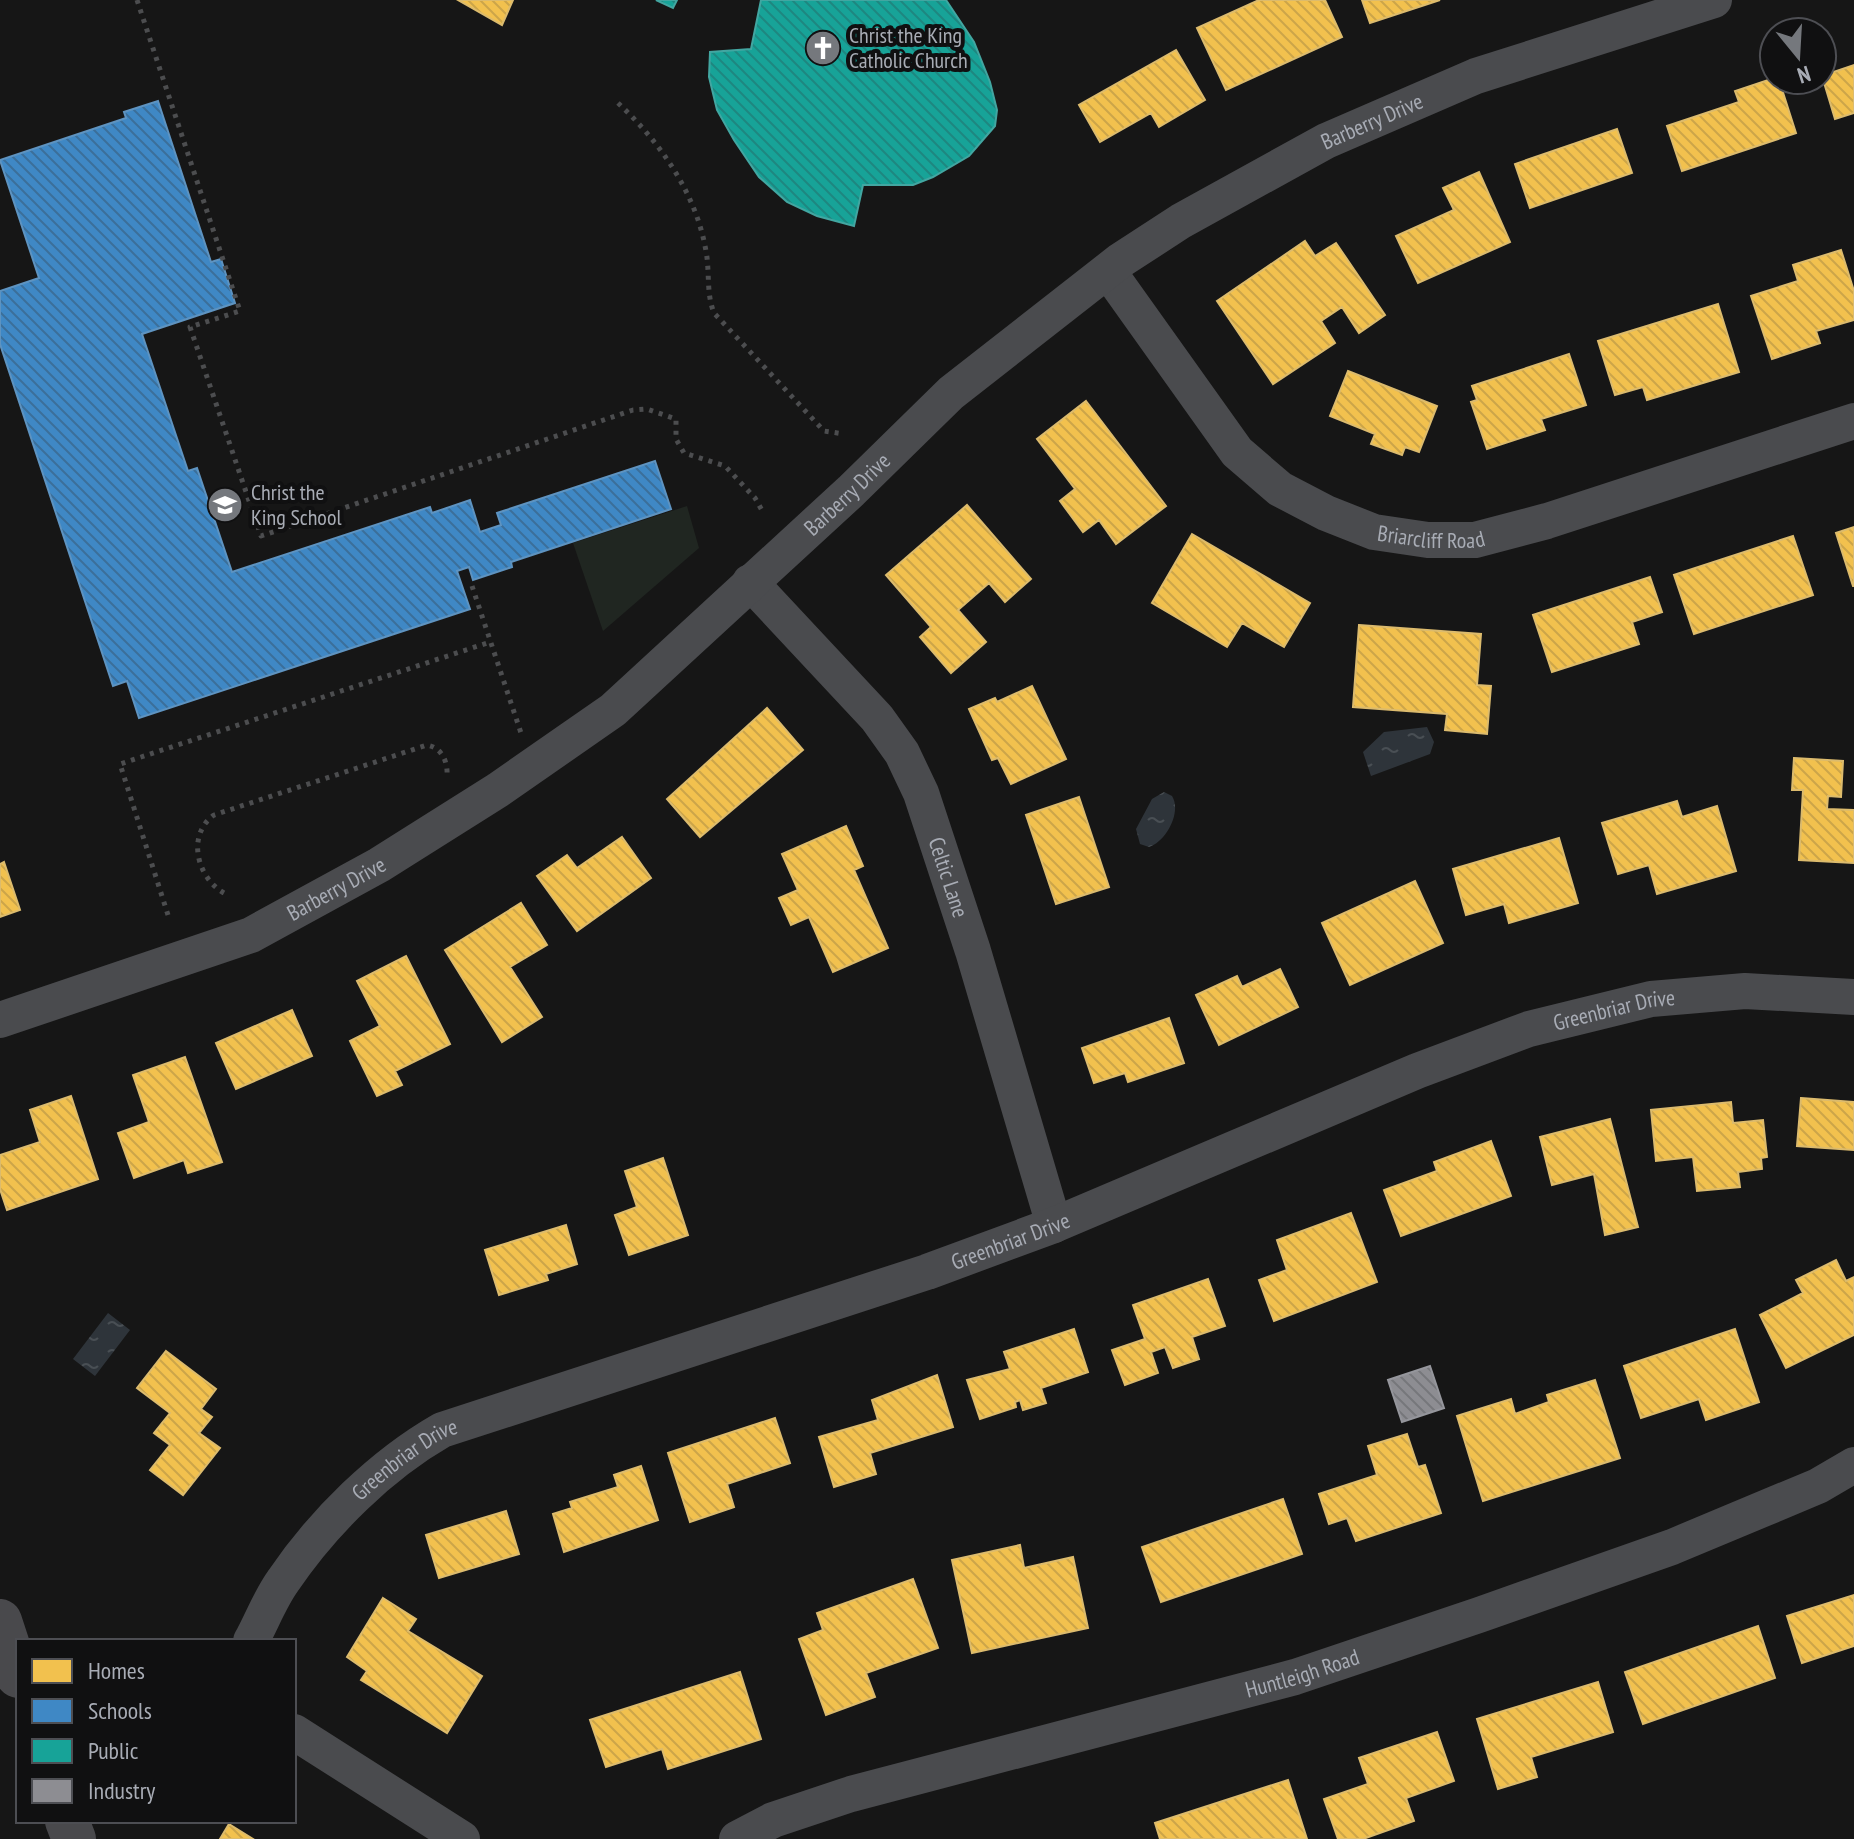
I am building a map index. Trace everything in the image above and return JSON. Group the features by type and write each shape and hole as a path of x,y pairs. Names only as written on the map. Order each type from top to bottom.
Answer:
{"main road":[{"path":"0,1621 16,1670"}],"street":[{"name":"Barberry Drive","path":"0,1020 251,935 379,865 613,710 851,491 951,393 1108,271 1181,221 1326,141 1476,76 1714,0"},
{"name":"Briarcliff Road","path":"1108,271 1237,452 1280,489 1326,513 1374,532 1428,540 1475,540 1547,521 1854,421"},
{"name":"Celtic Lane","path":"750,582 877,718 902,753 973,951 1054,1225"},
{"name":"Greenbriar Drive","path":"252,1639 282,1582 327,1526 406,1450 442,1430 927,1272 1054,1225 1417,1071 1529,1029 1651,999 1745,991 1854,997"},
{"name":"Huntleigh Road","path":"737,1839 773,1820 851,1794 1295,1677 1672,1547 1818,1486 1854,1465"},
{"path":"296,1733 462,1839"}],"path":[{"path":"137,0 240,311 190,327 261,536 633,410 647,409 676,419 676,439 684,453 725,466 755,498 764,514"},
{"path":"618,103 655,141 687,195 706,252 708,298 714,313 824,431 844,434"},
{"path":"472,586 521,733"},
{"path":"168,915 120,764 490,642"},
{"path":"224,893 207,880 196,849 200,830 214,815 427,745 441,752 447,762 447,777"}],"shaded area":[{"path":"687,506 699,548 603,631 573,543"}],"water":[{"path":"1427,727 1434,742 1430,754 1371,776 1363,752 1384,732"},
{"path":"1164,792 1172,796 1175,803 1171,826 1155,844 1149,847 1140,844 1136,829 1152,799"},
{"path":"108,1313 130,1330 95,1376 73,1359"}],"building: Homes":[{"path":"458,0 513,0 502,25"},
{"path":"1259,0 1325,0 1342,37 1226,90 1197,28"},
{"path":"1362,0 1440,0 1370,23"},
{"path":"1176,50 1205,100 1159,127 1151,113 1100,142 1079,105"},
{"path":"1854,65 1854,113 1835,119 1828,96 1838,96 1838,70"},
{"path":"1758,83 1758,96 1784,96 1796,133 1682,171 1667,126 1739,102 1735,91"},
{"path":"1617,129 1632,173 1530,208 1515,164"},
{"path":"1479,172 1510,242 1418,283 1396,236 1454,210 1443,188"},
{"path":"1305,241 1315,256 1336,243 1385,315 1359,333 1342,307 1321,321 1335,343 1273,384 1217,301"},
{"path":"1841,250 1854,291 1854,320 1816,331 1820,343 1772,359 1751,296 1798,281 1793,265"},
{"path":"1718,304 1739,372 1647,400 1643,387 1615,395 1598,341"},
{"path":"1569,354 1586,405 1541,419 1545,430 1487,449 1471,402 1477,400 1472,386"},
{"path":"1348,371 1437,406 1419,452 1405,447 1402,455 1371,444 1375,434 1330,416"},
{"path":"1086,401 1166,506 1116,544 1099,520 1083,532 1060,501 1075,489 1037,439"},
{"path":"967,505 1031,579 1005,602 989,583 958,610 986,642 951,673 920,637 931,627 886,575"},
{"path":"1854,527 1854,586 1853,586 1836,533"},
{"path":"1192,534 1310,603 1284,647 1242,623 1227,647 1152,603"},
{"path":"1793,536 1813,595 1694,634 1674,575"},
{"path":"1650,577 1662,612 1632,622 1639,644 1552,672 1533,615"},
{"path":"1359,625 1481,634 1477,685 1491,686 1487,734 1445,730 1447,714 1353,707"},
{"path":"1032,686 1066,759 1011,784 998,758 992,760 969,709 995,698 997,702"},
{"path":"767,708 803,750 700,837 667,799"},
{"path":"1794,758 1843,761 1841,797 1828,796 1827,809 1854,810 1854,863 1799,860 1803,790 1792,790"},
{"path":"1079,797 1109,887 1056,904 1026,815"},
{"path":"1677,801 1682,817 1717,806 1736,871 1657,894 1649,865 1618,874 1602,823"},
{"path":"846,826 863,866 854,870 888,948 833,972 809,917 791,925 779,898 798,890 782,854"},
{"path":"622,837 651,878 577,931 537,876 567,855 577,868"},
{"path":"1559,838 1578,903 1509,923 1504,904 1466,915 1453,869"},
{"path":"4,862 20,910 0,917 0,864"},
{"path":"1415,881 1443,943 1350,985 1322,923"},
{"path":"521,903 547,945 510,967 542,1017 502,1042 445,950"},
{"path":"406,956 450,1044 395,1071 402,1085 377,1096 350,1041 380,1026 357,981"},
{"path":"1280,969 1298,1007 1219,1045 1196,995 1237,976 1242,987"},
{"path":"292,1010 312,1056 236,1089 216,1043"},
{"path":"1169,1018 1184,1063 1128,1082 1125,1073 1094,1083 1082,1048"},
{"path":"185,1057 222,1162 188,1173 184,1160 134,1178 118,1133 149,1122 133,1075"},
{"path":"71,1096 98,1179 7,1210 0,1189 0,1155 40,1142 30,1110"},
{"path":"1801,1098 1854,1102 1854,1150 1797,1146"},
{"path":"1731,1102 1733,1123 1763,1120 1767,1157 1761,1158 1762,1169 1738,1172 1740,1187 1697,1191 1693,1157 1656,1161 1651,1110"},
{"path":"1610,1119 1638,1227 1605,1235 1594,1174 1552,1185 1540,1137"},
{"path":"1491,1141 1511,1196 1401,1236 1384,1190 1437,1171 1434,1162"},
{"path":"663,1158 688,1235 629,1255 615,1215 637,1207 625,1171"},
{"path":"1351,1213 1377,1282 1274,1321 1259,1280 1287,1270 1277,1240"},
{"path":"566,1225 577,1264 546,1274 548,1280 499,1295 485,1250"},
{"path":"1836,1260 1846,1281 1854,1277 1854,1335 1786,1368 1760,1315 1803,1293 1796,1280"},
{"path":"1208,1279 1225,1326 1192,1337 1199,1359 1173,1368 1165,1347 1151,1352 1158,1373 1125,1385 1112,1350 1145,1339 1133,1305"},
{"path":"1074,1329 1088,1372 1041,1388 1046,1403 1023,1410 1020,1400 1015,1402 1016,1407 980,1419 967,1380 1010,1369 1004,1352"},
{"path":"1735,1329 1759,1402 1706,1420 1699,1399 1641,1418 1624,1366"},
{"path":"166,1351 216,1389 201,1409 212,1417 199,1433 220,1448 183,1495 150,1470 170,1445 154,1433 170,1413 137,1388"},
{"path":"937,1375 953,1427 870,1453 876,1474 834,1487 819,1437 878,1420 872,1400"},
{"path":"1595,1380 1620,1458 1483,1501 1457,1416 1511,1399 1515,1414 1549,1402 1547,1395"},
{"path":"775,1418 790,1463 727,1484 734,1507 690,1522 668,1453"},
{"path":"1407,1434 1418,1467 1425,1465 1441,1513 1356,1541 1347,1518 1329,1524 1319,1494 1377,1475 1368,1446"},
{"path":"641,1466 658,1520 564,1552 553,1514 572,1508 570,1502 618,1487 614,1475"},
{"path":"1283,1499 1302,1554 1161,1602 1142,1547"},
{"path":"506,1511 519,1554 439,1578 426,1535"},
{"path":"1020,1545 1024,1568 1073,1557 1088,1628 972,1653 952,1560"},
{"path":"913,1579 938,1648 866,1673 875,1697 826,1715 799,1639 823,1630 817,1613"},
{"path":"1854,1595 1854,1646 1802,1663 1787,1616"},
{"path":"383,1598 416,1619 408,1631 482,1676 447,1733 361,1680 367,1671 347,1657"},
{"path":"1758,1626 1775,1678 1643,1724 1625,1672"},
{"path":"740,1672 761,1739 668,1769 662,1749 606,1767 590,1720"},
{"path":"1598,1682 1613,1732 1531,1757 1537,1777 1498,1789 1477,1719"},
{"path":"1437,1732 1454,1781 1406,1798 1414,1821 1363,1839 1338,1839 1324,1799 1368,1784 1359,1758"},
{"path":"1288,1780 1307,1839 1160,1839 1155,1823"},
{"path":"229,1824 253,1839 220,1839"}],"building: Schools":[{"path":"158,101 211,262 221,259 235,303 142,334 188,471 197,468 232,572 430,507 432,513 470,500 480,532 501,525 497,513 655,461 671,509 511,562 512,567 473,580 469,567 457,571 470,609 139,718 127,681 113,686 0,344 0,291 39,278 0,160 126,118 124,112"}],"building: Public":[{"path":"656,0 677,0 673,8"},
{"path":"761,0 946,0 974,42 990,82 997,110 995,126 969,156 933,177 913,185 863,185 854,226 817,216 787,202 759,177 734,140 717,110 709,77 710,52 751,49"}],"building: Industry":[{"path":"1430,1366 1444,1408 1402,1422 1388,1380"}],"place":[{"name":"Christ the King Catholic Church","path":"823,48"},
{"name":"Christ the King School","path":"225,505"}]}
